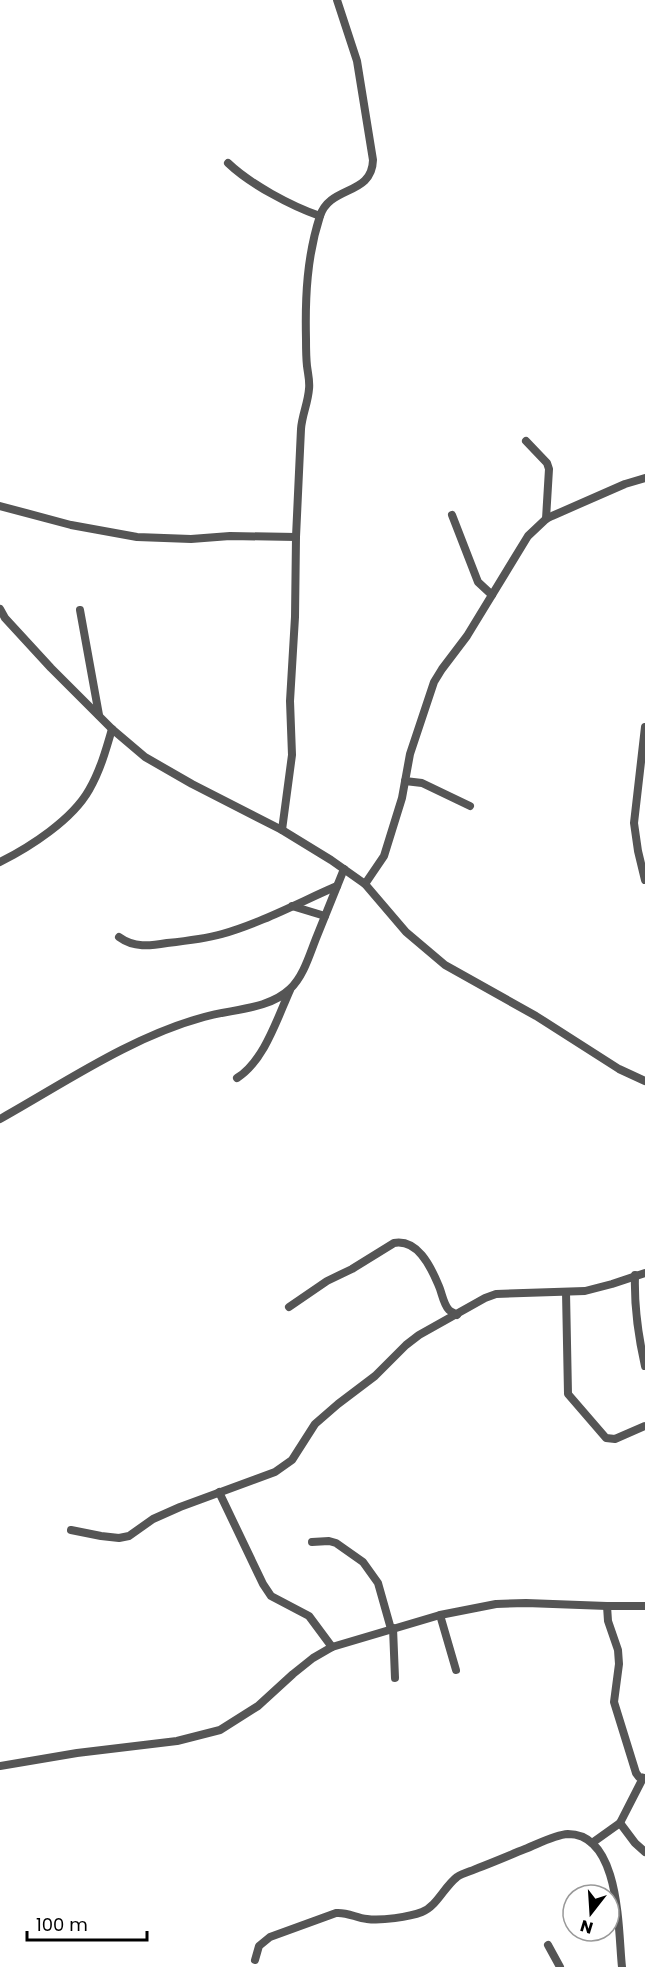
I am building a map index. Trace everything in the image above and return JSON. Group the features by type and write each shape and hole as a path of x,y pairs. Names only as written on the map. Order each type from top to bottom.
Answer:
{"street":[{"path":"282,830 292,755 290,701 296,617 296,537 302,414 309,388 306,328 308,269 320,216 327,204 337,196 367,181 373,169 357,61 337,0"},
{"path":"228,163 238,173 297,207 320,216"},
{"path":"526,441 547,463 549,470 546,519"},
{"path":"365,884 384,856 402,798 410,754 434,682 467,636 528,536 546,519 625,484 645,478"},
{"path":"0,507 71,525 137,537 191,539 230,536 296,537"},
{"path":"452,515 478,582 492,595"},
{"path":"0,609 3,619 112,729 145,757 282,830 344,869 365,884 406,932 445,965 536,1016 619,1069 645,1081"},
{"path":"80,610 100,717"},
{"path":"645,727 634,823 645,880"},
{"path":"0,862 21,851 77,807 89,791 112,729"},
{"path":"405,781 422,783 470,806"},
{"path":"237,1078 257,1060 309,956 344,869"},
{"path":"119,937 126,943 137,946 196,940 223,933 337,886"},
{"path":"292,906 325,916"},
{"path":"0,1119 113,1055 179,1024 265,1003 291,989"},
{"path":"289,1307 327,1281 352,1269 394,1243 402,1242 414,1246 430,1267 449,1310 457,1315"},
{"path":"71,1530 119,1538 129,1536 153,1519 275,1472 285,1466 298,1452 315,1425 375,1376 412,1340 485,1298 496,1294 585,1291 645,1272"},
{"path":"635,1275 635,1304 645,1366"},
{"path":"566,1292 568,1394 606,1438 615,1439 645,1426"},
{"path":"219,1492 271,1596 309,1616 332,1647"},
{"path":"312,1542 336,1543 363,1562 378,1583 392,1629 395,1678"},
{"path":"0,1766 77,1753 177,1741 220,1730 258,1706 312,1658 332,1647 440,1615 496,1604 645,1606"},
{"path":"592,1843 620,1823 644,1778 636,1773 614,1702 619,1664 618,1650 608,1621 607,1606"},
{"path":"440,1615 456,1670"},
{"path":"620,1823 635,1844 645,1852"},
{"path":"255,1960 260,1946 270,1937 336,1913 376,1920 418,1913 431,1905 458,1877 568,1834 580,1836 599,1850 614,1889 622,1967"},
{"path":"548,1945 560,1967"}]}
